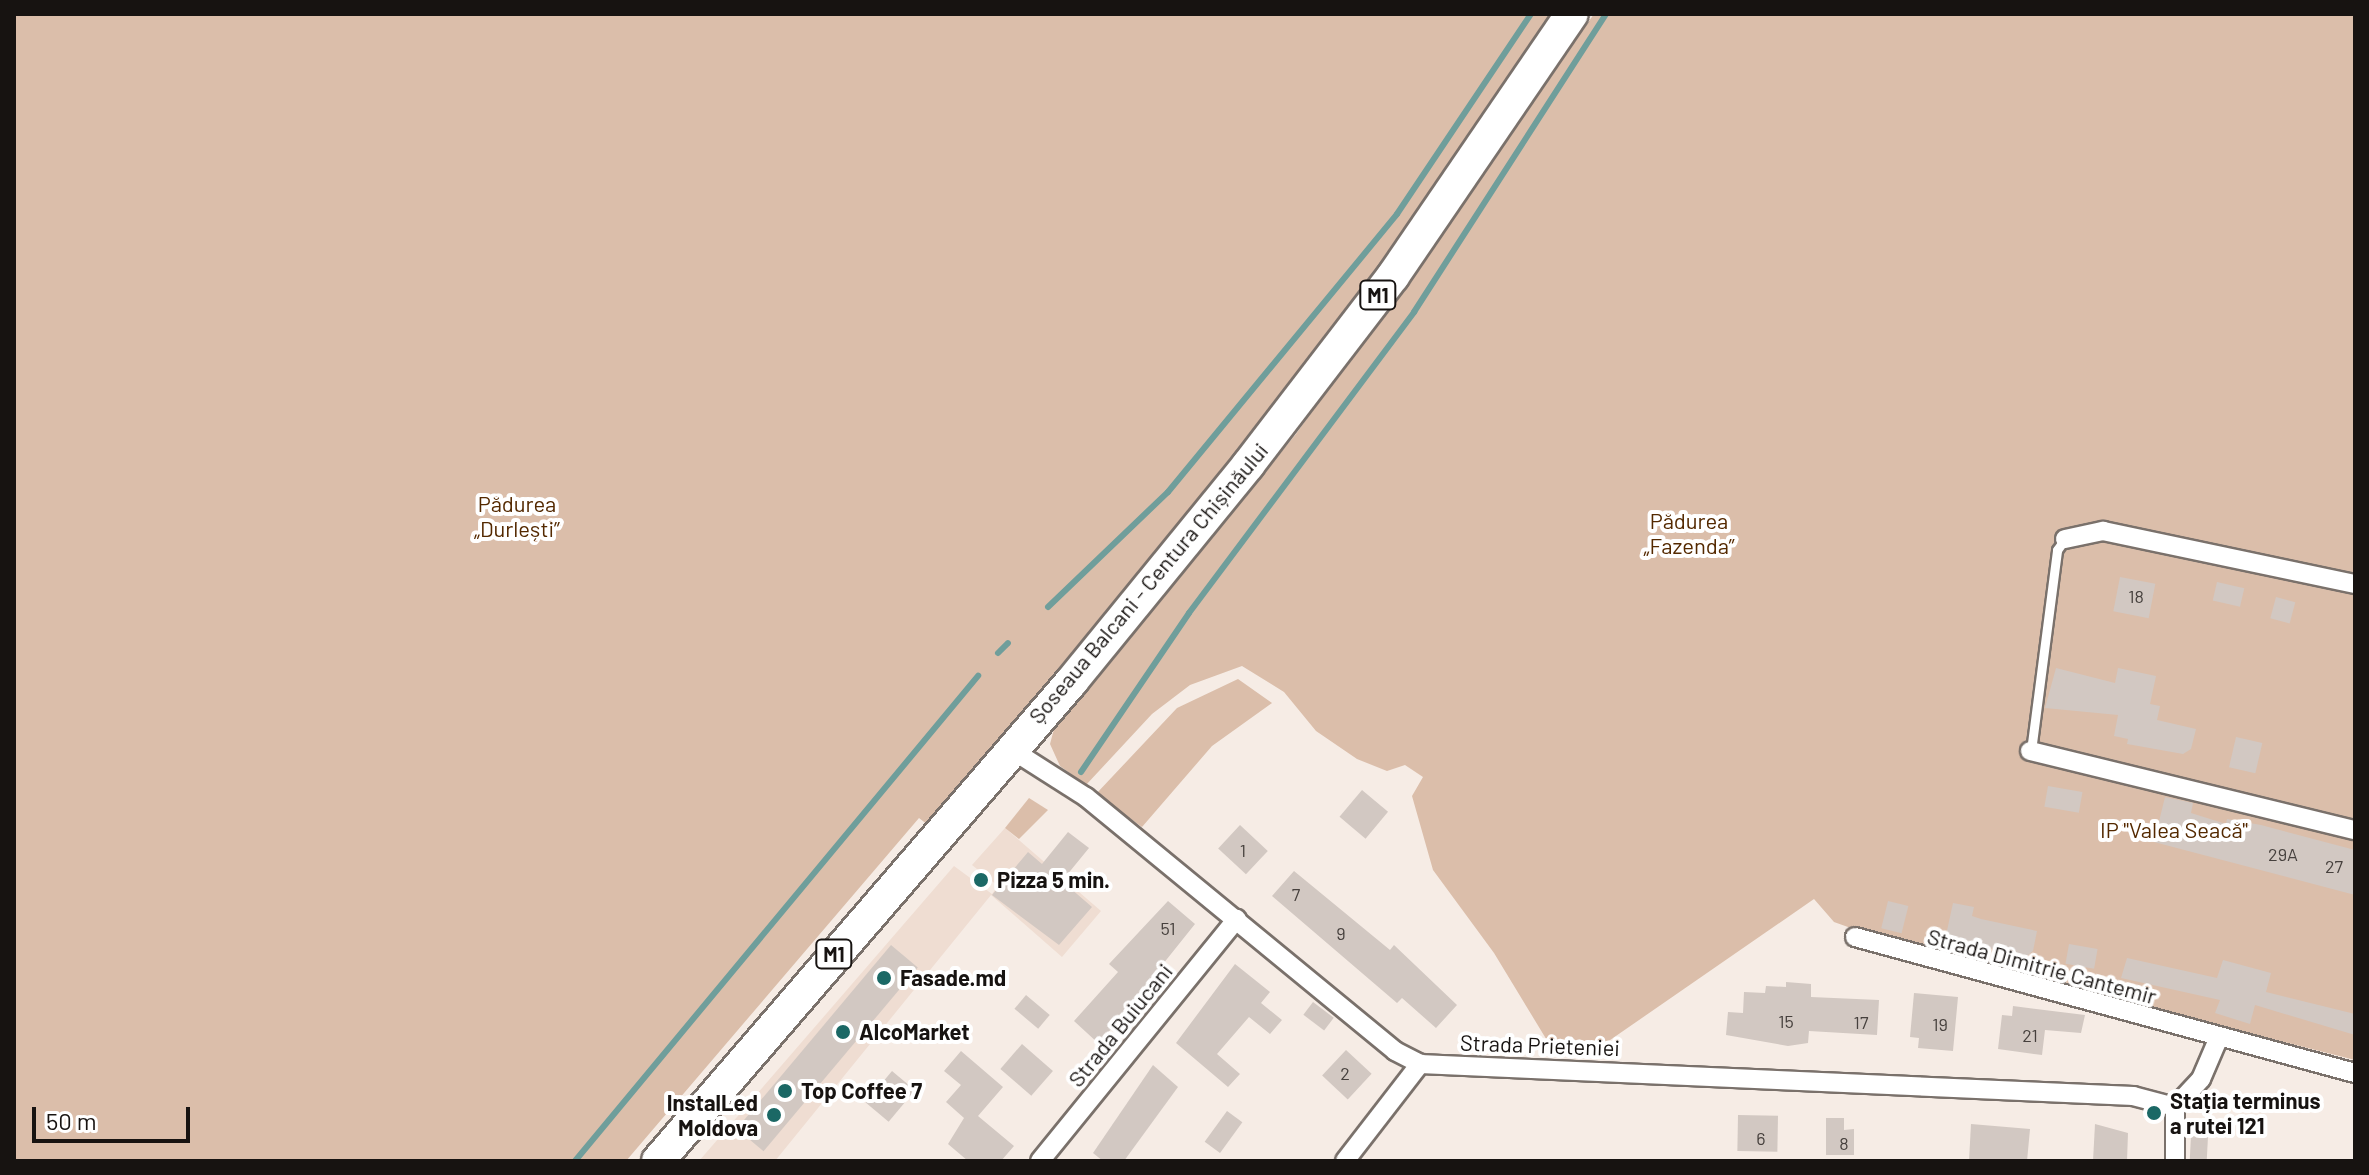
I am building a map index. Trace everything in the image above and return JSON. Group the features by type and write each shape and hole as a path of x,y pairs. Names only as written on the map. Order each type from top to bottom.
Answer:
{"highway":[{"name":"Șoseaua Balcani - Centura Chișinăului","path":"658,1161 1009,748 1072,681 1320,372 1572,14"}],"street":[{"path":"2065,539 2103,531 2355,584"},
{"name":"Strada Prieteniei","path":"1009,748 1086,797 1395,1051 1420,1064 2133,1096 2175,1107"},
{"path":"2030,751 2355,830"},
{"name":"Strada Buiucani","path":"1040,1161 1237,919"},
{"name":"Strada Dimitrie Cantemir","path":"1855,937 2219,1037"},
{"path":"2175,1161 2175,1107 2201,1079 2219,1037 2355,1073"},
{"path":"1345,1161 1420,1064"}],"lane":[{"path":"2030,751 2057,550 2065,539"}],"shaded area":[{"path":"1005,828 1101,911 1062,957 991,895 775,1161 699,1161 954,866 992,894 998,886 972,865"}],"green space":[{"name":"Pădurea „Durlești”","path":"14,14 1552,14 1372,276 1224,472 928,825 919,818 626,1161 14,1161"},
{"name":"Pădurea „Fazenda”","path":"1594,14 2355,14 2355,1060 1887,941 1834,922 1814,899 1600,1047 1548,1042 1494,953 1433,870 1412,796 1423,777 1405,765 1387,771 1357,759 1316,731 1284,692 1242,666 1190,685 1152,714 1086,785 1060,766 1050,744 1054,729 1296,434"},
{"path":"1238,679 1272,703 1212,746 1142,827 1096,794 1177,708"},
{"path":"1029,798 1048,810 1019,839 1005,828"}],"building":[{"path":"2120,577 2155,584 2149,618 2113,611"},
{"path":"2217,582 2244,588 2240,607 2213,601"},
{"path":"2276,597 2295,602 2290,623 2270,618"},
{"path":"2056,668 2115,683 2118,668 2156,676 2150,704 2160,706 2157,720 2196,729 2191,749 2183,754 2127,744 2128,739 2114,736 2118,715 2045,708"},
{"path":"2236,737 2262,743 2255,773 2229,767"},
{"path":"2048,786 2082,792 2079,813 2044,807"},
{"path":"1362,790 1388,812 1366,839 1340,817"},
{"path":"2165,797 2193,803 2191,813 2226,824 2227,819 2261,825 2355,850 2355,895 2154,842"},
{"path":"1240,825 1268,851 1246,874 1218,848"},
{"path":"1068,832 1089,848 1062,881 1092,907 1059,945 992,895 1028,852 1042,864"},
{"path":"1294,871 1390,950 1394,945 1457,1005 1436,1028 1402,998 1397,1003 1272,896"},
{"path":"1168,901 1195,924 1099,1044 1074,1021 1118,972 1109,964"},
{"path":"1888,901 1908,906 1902,933 1881,928"},
{"path":"1953,903 1974,907 1972,916 1981,919 2037,931 2033,951 2027,956 1976,945 1973,957 1943,949"},
{"path":"2069,944 2098,949 2094,969 2066,964"},
{"path":"891,945 918,967 764,1151 737,1129"},
{"path":"2127,958 2217,978 2223,960 2271,973 2266,992 2355,1014 2355,1035 2255,1005 2250,1024 2215,1013 2220,1000 2121,978"},
{"path":"1235,964 1270,992 1261,1003 1282,1020 1270,1034 1249,1017 1217,1054 1240,1074 1228,1087 1176,1043"},
{"path":"1786,982 1811,984 1811,997 1879,1000 1877,1035 1809,1031 1808,1043 1788,1046 1726,1035 1728,1012 1743,1013 1744,992 1765,993 1766,986 1786,987"},
{"path":"1914,993 1958,997 1953,1051 1918,1048 1919,1038 1910,1037"},
{"path":"1026,995 1050,1015 1038,1029 1014,1009"},
{"path":"1313,1002 1334,1018 1324,1030 1303,1015"},
{"path":"2013,1006 2085,1015 2081,1033 2045,1030 2042,1055 1998,1049 2002,1015 2012,1016"},
{"path":"1022,1044 1053,1071 1031,1096 1000,1069"},
{"path":"1346,1050 1372,1074 1348,1099 1322,1076"},
{"path":"961,1051 1003,1087 978,1116 1014,1146 1001,1161 968,1161 948,1144 964,1118 946,1102 961,1085 944,1071"},
{"path":"1153,1065 1178,1087 1124,1161 1103,1161 1093,1153"},
{"path":"892,1071 915,1090 889,1122 866,1102"},
{"path":"1227,1111 1242,1122 1220,1153 1205,1142"},
{"path":"1738,1115 1778,1116 1777,1152 1737,1151"},
{"path":"1826,1118 1844,1118 1844,1130 1854,1129 1854,1155 1826,1155"},
{"path":"1971,1124 2030,1129 2027,1161 1969,1161"},
{"path":"2095,1124 2128,1133 2127,1161 2093,1161"},
{"path":"2191,1136 2208,1137 2207,1161 2190,1161"}],"waterway":[{"path":"1048,607 1168,492 1397,214 1531,14"},
{"path":"1081,772 1189,613 1414,312 1606,14"},
{"path":"998,653 1008,643"},
{"path":"575,1161 978,676"}],"place":[{"name":"Pizza 5 min.","path":"981,880"},
{"name":"Fasade.md","path":"884,978"},
{"name":"AlcoMarket","path":"843,1032"},
{"name":"Top Coffee 7","path":"785,1091"},
{"name":"Stația terminus a rutei 121","path":"2154,1113"},
{"name":"InstalLed Moldova","path":"774,1115"}],"park label":[{"name":"IP \"Valea Seacă\"","path":"2174,830"}]}
